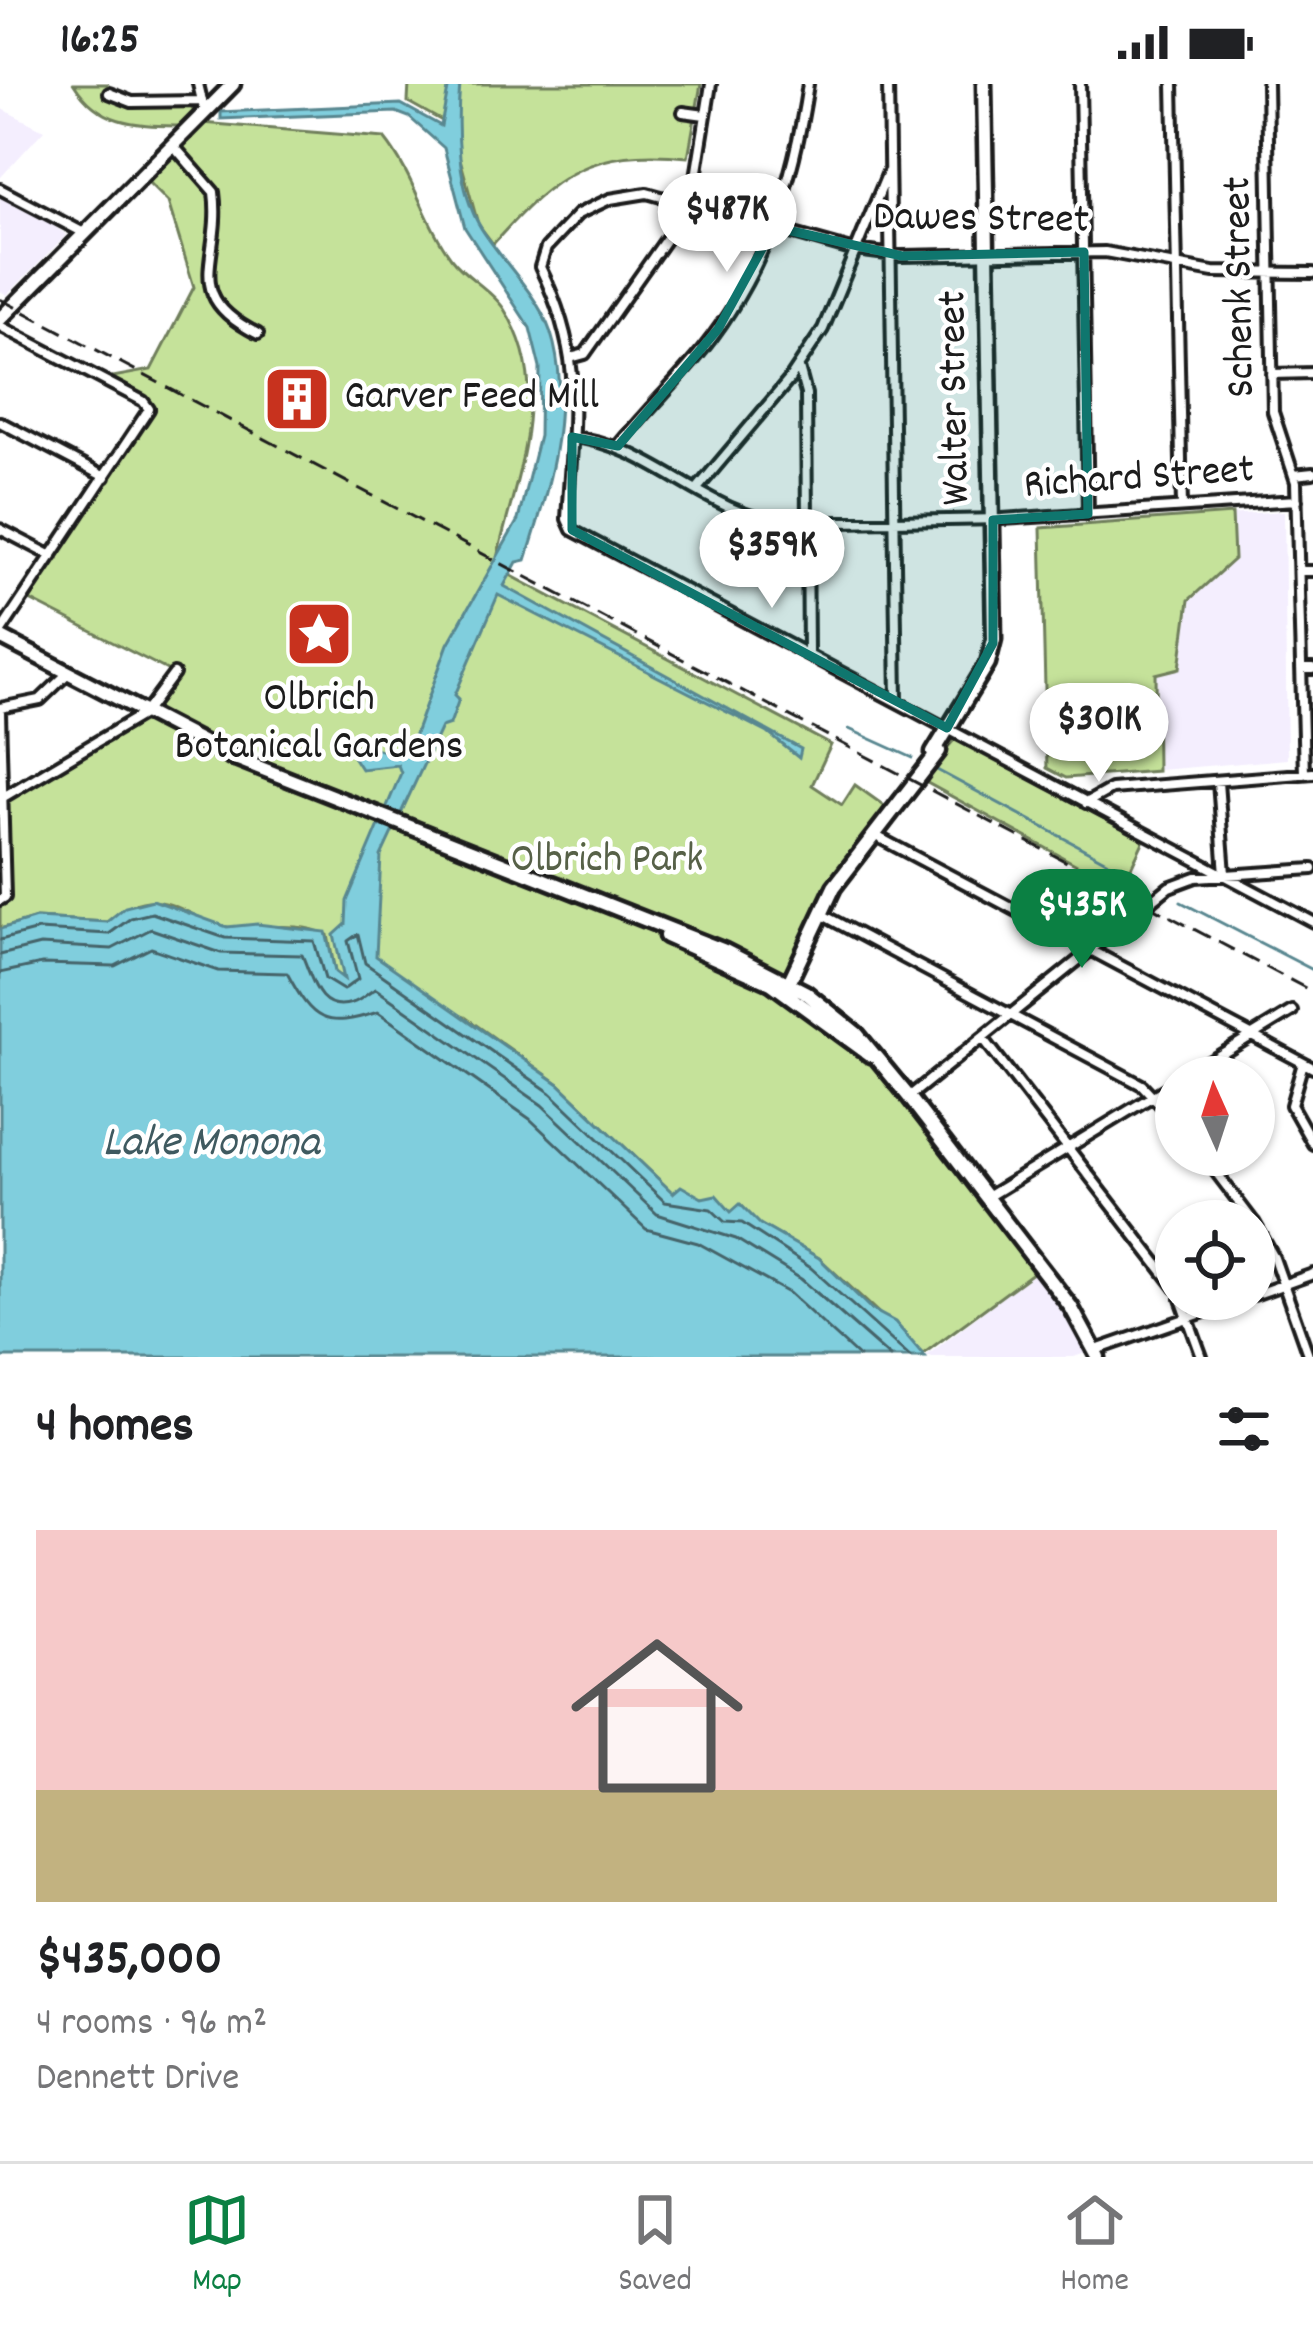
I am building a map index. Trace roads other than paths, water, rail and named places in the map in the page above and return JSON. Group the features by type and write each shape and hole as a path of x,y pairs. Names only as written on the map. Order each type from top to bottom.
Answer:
{"street":[{"path":"198,84 203,105"},
{"path":"233,84 203,105 172,144 0,323 148,406 0,635 230,756 592,900 785,991 857,1034 1041,1267 1096,1354 1183,1320"},
{"path":"710,84 692,202 585,354 573,357 568,525 1313,922"},
{"path":"617,447 718,329 774,227 808,84"},
{"path":"888,84 897,700"},
{"name":"Walter Street","path":"785,991 820,914 950,730 994,639 984,84"},
{"path":"1080,84 1088,514"},
{"path":"1173,84 1182,507"},
{"name":"Schenk Street","path":"1267,84 1273,412 1294,475 1297,500 1300,670 1309,774"},
{"path":"109,93 132,102 203,105"},
{"path":"683,112 705,115"},
{"path":"172,144 214,192 212,298 223,314 258,334"},
{"path":"697,489 799,368 841,295 890,164"},
{"path":"0,189 84,233"},
{"name":"Dawes Street","path":"573,357 564,319 540,264 562,228 594,205 647,193 859,249 892,253 1084,252 1271,274 1313,273"},
{"path":"799,368 806,394 807,654"},
{"path":"1272,374 1313,373"},
{"path":"0,422 105,477"},
{"name":"Richard Street","path":"572,437 617,447 755,518 808,523 993,520 1297,500"},
{"name":"Richard Street","path":"1294,475 1313,472"},
{"path":"0,529 52,556"},
{"path":"1299,571 1313,571"},
{"path":"1300,670 1313,669"},
{"path":"3,898 0,711 40,700 68,674"},
{"path":"1,798 145,713 174,674"},
{"path":"1086,803 1111,789 1309,774"},
{"path":"1218,782 1225,875"},
{"path":"872,835 1313,1068"},
{"path":"908,1097 1169,887 1225,875 1313,869"},
{"path":"820,914 1154,1095 987,1197"},
{"path":"1218,1056 1292,1011"},
{"path":"983,1038 1155,1260"},
{"path":"1303,1063 1291,1106 1313,1144"},
{"path":"1219,1176 1237,1200"},
{"path":"1275,1269 1309,1357"},
{"path":"1275,1288 1313,1274"},
{"path":"1189,1320 1202,1357"}],"water":[{"name":"Lake Monona","path":"449,84 460,84 460,158 473,212 542,312 559,371 558,426 549,481 526,560 517,562 504,586 801,749 799,758 768,733 498,595 455,695 459,699 450,724 441,727 381,856 376,956 559,1084 673,1193 681,1186 702,1198 716,1195 731,1212 740,1204 760,1224 819,1258 871,1309 895,1322 925,1357 0,1357 0,929 36,918 107,922 125,907 153,900 227,927 257,924 326,932 335,972 344,979 334,935 346,924 347,901 401,773 398,765 361,769 352,755 372,747 399,756 408,753 448,644 518,520 539,436 540,368 530,328 465,228 444,148 409,117 396,112 221,119 221,112 401,104 441,126"}],"waterway":[{"path":"849,729 913,758"},
{"path":"935,769 1125,871"},
{"path":"1181,902 1313,970"}],"railway":[{"path":"0,299 1313,992"}],"place":[{"name":"Garver Feed Mill","path":"297,399"},
{"name":"Olbrich Botanical Gardens","path":"319,634"}],"park label":[{"name":"Olbrich Park","path":"607,862"}]}
